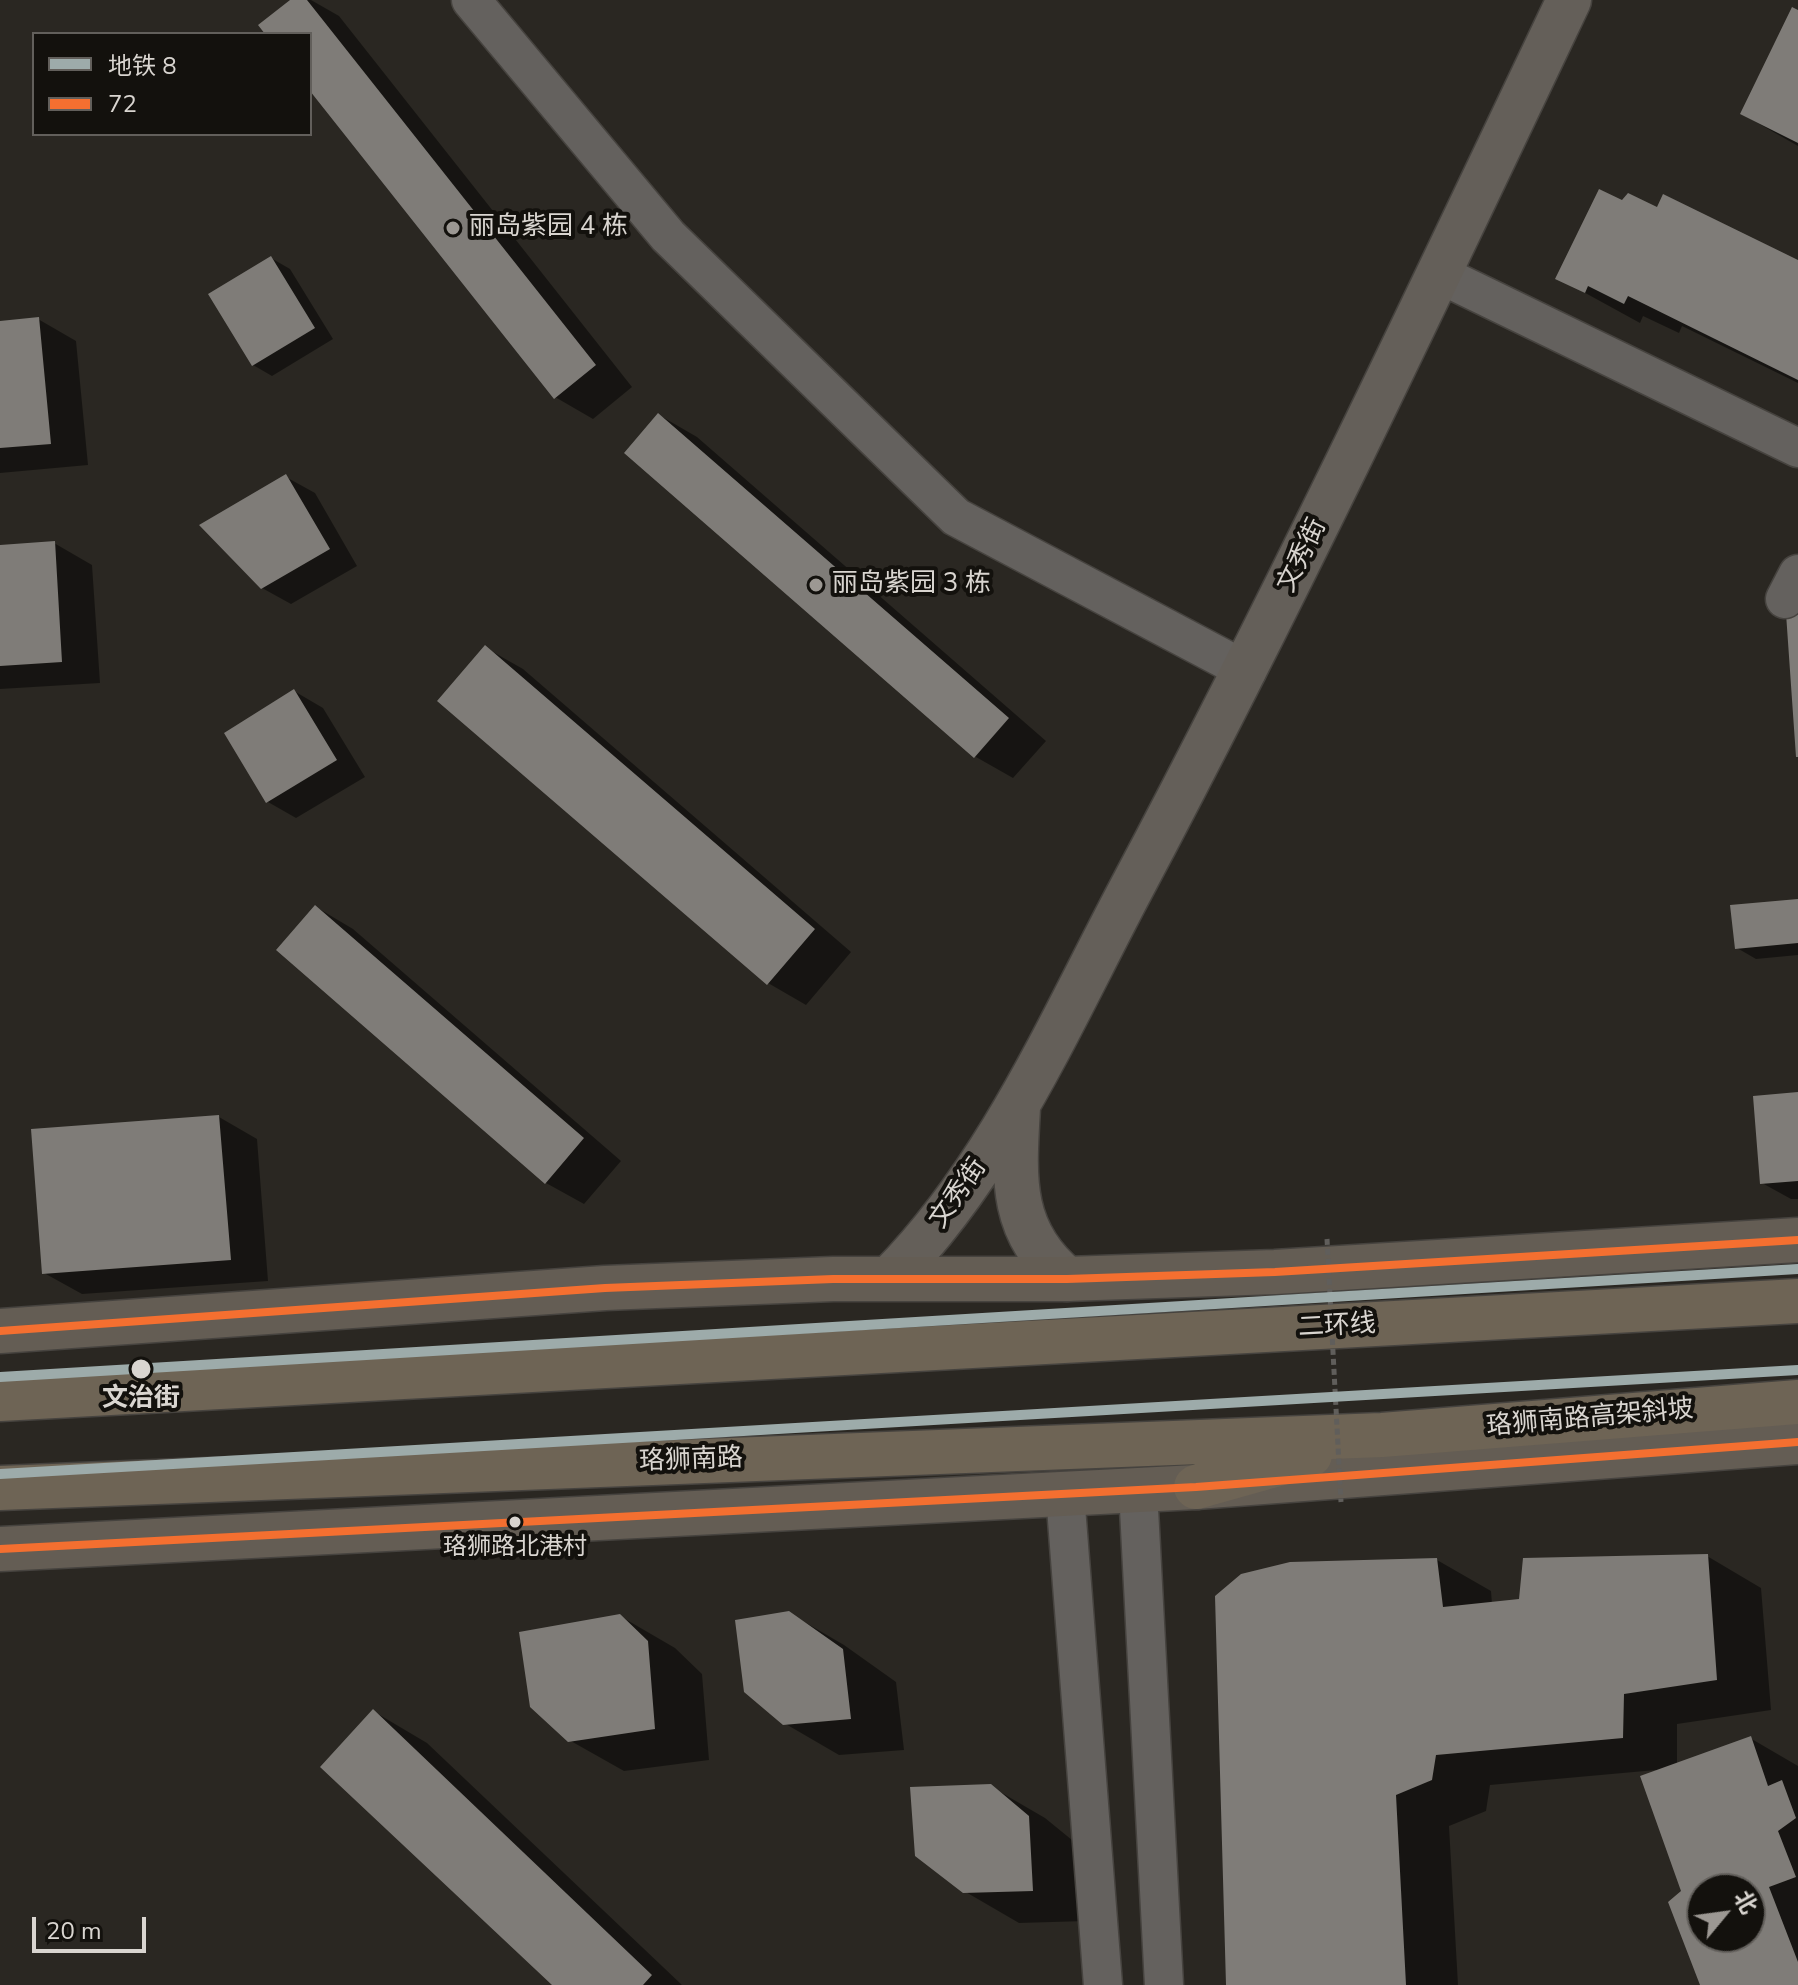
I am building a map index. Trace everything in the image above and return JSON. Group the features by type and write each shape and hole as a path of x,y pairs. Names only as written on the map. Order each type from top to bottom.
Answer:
{"highway":[{"name":"二环线","path":"0,1399 1798,1301"},
{"name":"珞狮南路高架斜坡","path":"1382,1435 1798,1402"},
{"path":"1196,1487 1382,1435"},
{"name":"珞狮南路","path":"0,1488 1382,1435"}],"main road":[{"path":"0,1331 605,1288 890,1278 1067,1279 1275,1272 1798,1240"},
{"name":"珞狮南路","path":"0,1549 1196,1487 1798,1442"}],"street":[{"path":"471,0 668,236 956,517 1247,671"},
{"name":"文秀街","path":"890,1278 929,1236 970,1182 1018,1102 1247,671 1569,0"},
{"path":"1439,274 1798,448"},
{"name":"文秀街","path":"1018,1102 1015,1161 1019,1207 1042,1256 1067,1279"},
{"path":"1138,1490 1164,1985"},
{"path":"1065,1494 1103,1985"}],"path":[{"path":"1327,1239 1341,1502"}],"building":[{"name":"丽岛紫园 4 栋","path":"290,0 307,0 596,365 554,399 312,94 312,32 263,32 258,25"},
{"path":"1792,7 1798,10 1798,143 1740,114"},
{"path":"1599,189 1622,200 1628,193 1657,207 1663,194 1798,260 1798,380 1628,296 1624,304 1588,286 1585,293 1555,279"},
{"path":"271,256 315,328 252,366 208,294"},
{"path":"39,317 51,444 0,448 0,321"},
{"name":"丽岛紫园 3 栋","path":"658,413 1009,718 974,758 624,453"},
{"path":"286,474 330,549 261,589 199,525"},
{"path":"55,541 62,662 0,666 0,545"},
{"path":"1798,598 1798,757 1796,757 1785,599"},
{"path":"485,645 815,929 767,985 437,701"},
{"path":"294,689 337,760 266,803 224,733"},
{"path":"1798,899 1798,943 1735,949 1730,905"},
{"path":"315,905 584,1138 545,1184 276,950"},
{"path":"1798,1092 1798,1181 1760,1184 1753,1096"},
{"path":"219,1115 231,1260 42,1274 31,1129"},
{"path":"1708,1554 1717,1680 1624,1694 1623,1738 1436,1755 1432,1780 1396,1795 1406,1985 1226,1985 1215,1596 1241,1574 1290,1562 1437,1558 1443,1607 1519,1599 1523,1558"},
{"path":"789,1611 843,1649 851,1719 783,1725 744,1692 735,1620"},
{"path":"620,1614 648,1641 655,1729 568,1742 530,1707 519,1632"},
{"path":"373,1709 652,1975 643,1985 552,1985 320,1767"},
{"path":"1751,1736 1768,1786 1782,1780 1796,1818 1778,1831 1796,1877 1769,1887 1798,1962 1798,1985 1700,1985 1688,1953 1766,1953 1766,1873 1686,1873 1686,1949 1668,1902 1681,1891 1640,1776"},
{"path":"991,1784 1029,1816 1033,1891 963,1893 915,1856 910,1787"}],"metro line":[{"name":"8","path":"0,1377 1798,1269"},
{"name":"8","path":"0,1474 1798,1370"}],"transit line":[{"name":"72","path":"0,1331 605,1288 833,1279 1067,1279 1275,1272 1798,1240"},
{"name":"72","path":"0,1549 1196,1487 1798,1442"}],"place":[{"name":"丽岛紫园 4 栋","path":"453,228"},
{"name":"丽岛紫园 3 栋","path":"816,585"},
{"name":"文治街","path":"141,1369"},
{"name":"珞狮路北港村","path":"515,1522"}]}
